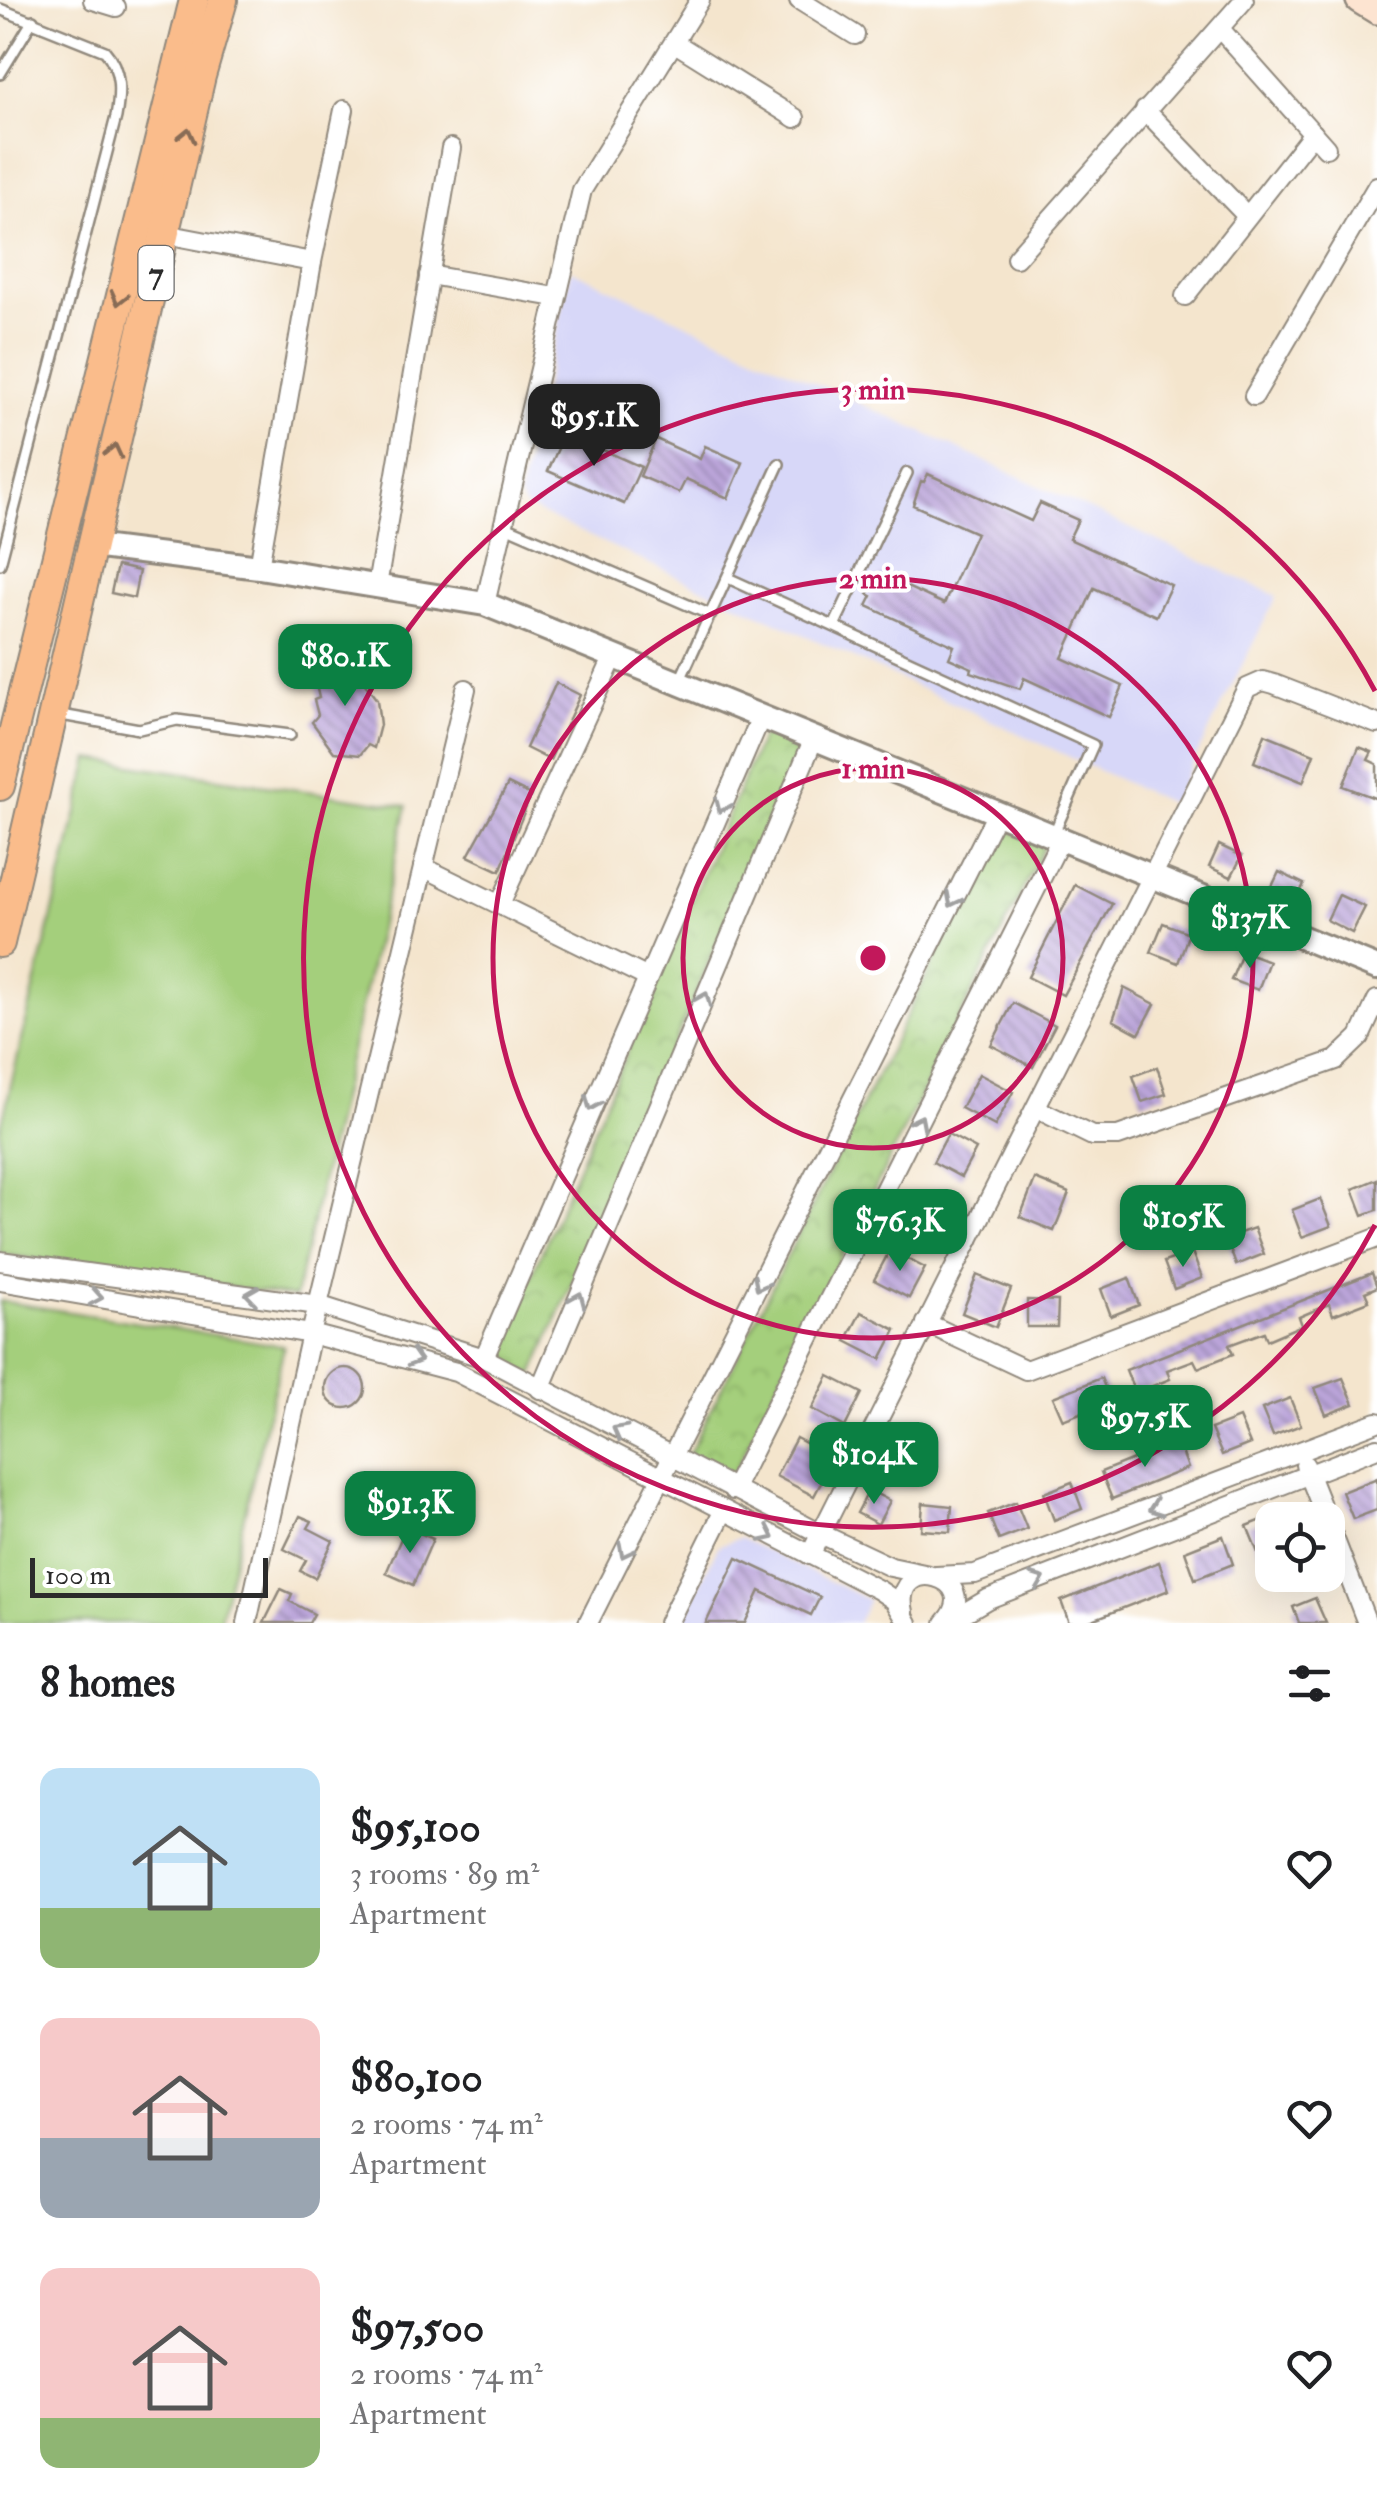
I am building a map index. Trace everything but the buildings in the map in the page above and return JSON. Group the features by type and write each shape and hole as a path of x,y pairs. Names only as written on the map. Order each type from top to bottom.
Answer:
{"highway":[{"name":"7","path":"0,786 194,0"},
{"name":"7","path":"0,943 223,0"},
{"path":"62,531 92,546"},
{"path":"19,705 53,713"}],"main road":[{"path":"1359,0 1377,11"}],"street":[{"path":"93,0 116,7"},
{"path":"485,604 582,190 615,131 700,0"},
{"path":"799,0 854,36"},
{"path":"1016,258 1244,0"},
{"path":"1185,296 1246,215 1320,140 1220,30"},
{"path":"675,42 796,118"},
{"path":"259,567 312,262 344,110"},
{"path":"1145,110 1246,215"},
{"path":"377,586 452,148"},
{"path":"1254,396 1377,186"},
{"path":"165,234 312,262"},
{"path":"429,275 555,297"},
{"path":"92,546 259,567 485,604 1377,968"},
{"path":"500,904 614,656"},
{"path":"810,1555 1248,688 1256,682 1274,684 1377,724"},
{"path":"247,1623 311,1334 466,689"},
{"path":"484,1358 761,716"},
{"path":"540,1389 814,738"},
{"path":"588,1623 997,813"},
{"path":"734,1490 1057,837"},
{"path":"422,867 646,977"},
{"path":"1037,1109 1092,1136 1118,1136 1336,1060 1360,1037 1377,1000"},
{"path":"881,1197 969,1240"},
{"path":"926,1323 1026,1370 1377,1238"},
{"path":"0,1261 318,1305 484,1358 819,1533 891,1567 932,1576 953,1590 955,1606 947,1622"},
{"path":"0,1281 311,1334 456,1372 879,1590 908,1620"},
{"path":"908,1620 904,1590 914,1579 975,1574 1302,1454 1377,1422"},
{"path":"947,1622 988,1599 1377,1448"},
{"path":"1302,1454 1320,1502"},
{"path":"668,1623 723,1512"},
{"path":"1345,1566 1368,1623"}],"lane":[{"path":"0,8 105,52 117,72 118,102 0,564"},
{"path":"0,74 33,20"},
{"path":"678,682 779,464"},
{"path":"834,626 907,474"},
{"path":"503,525 711,615"},
{"path":"728,578 1093,745 1057,837"},
{"path":"53,713 140,728 178,720 290,735"}],"shaded area":[{"path":"571,270 1277,596 1172,804 524,506 519,496"},
{"path":"740,1538 869,1600 857,1623 680,1623 719,1545"}],"green space":[{"path":"764,731 801,746 533,1375 496,1359"},
{"path":"90,759 407,806 295,1297 0,1254 0,1130"},
{"path":"1001,826 1044,847 731,1479 687,1458"},
{"path":"0,1301 284,1346 219,1623 0,1623"}]}
